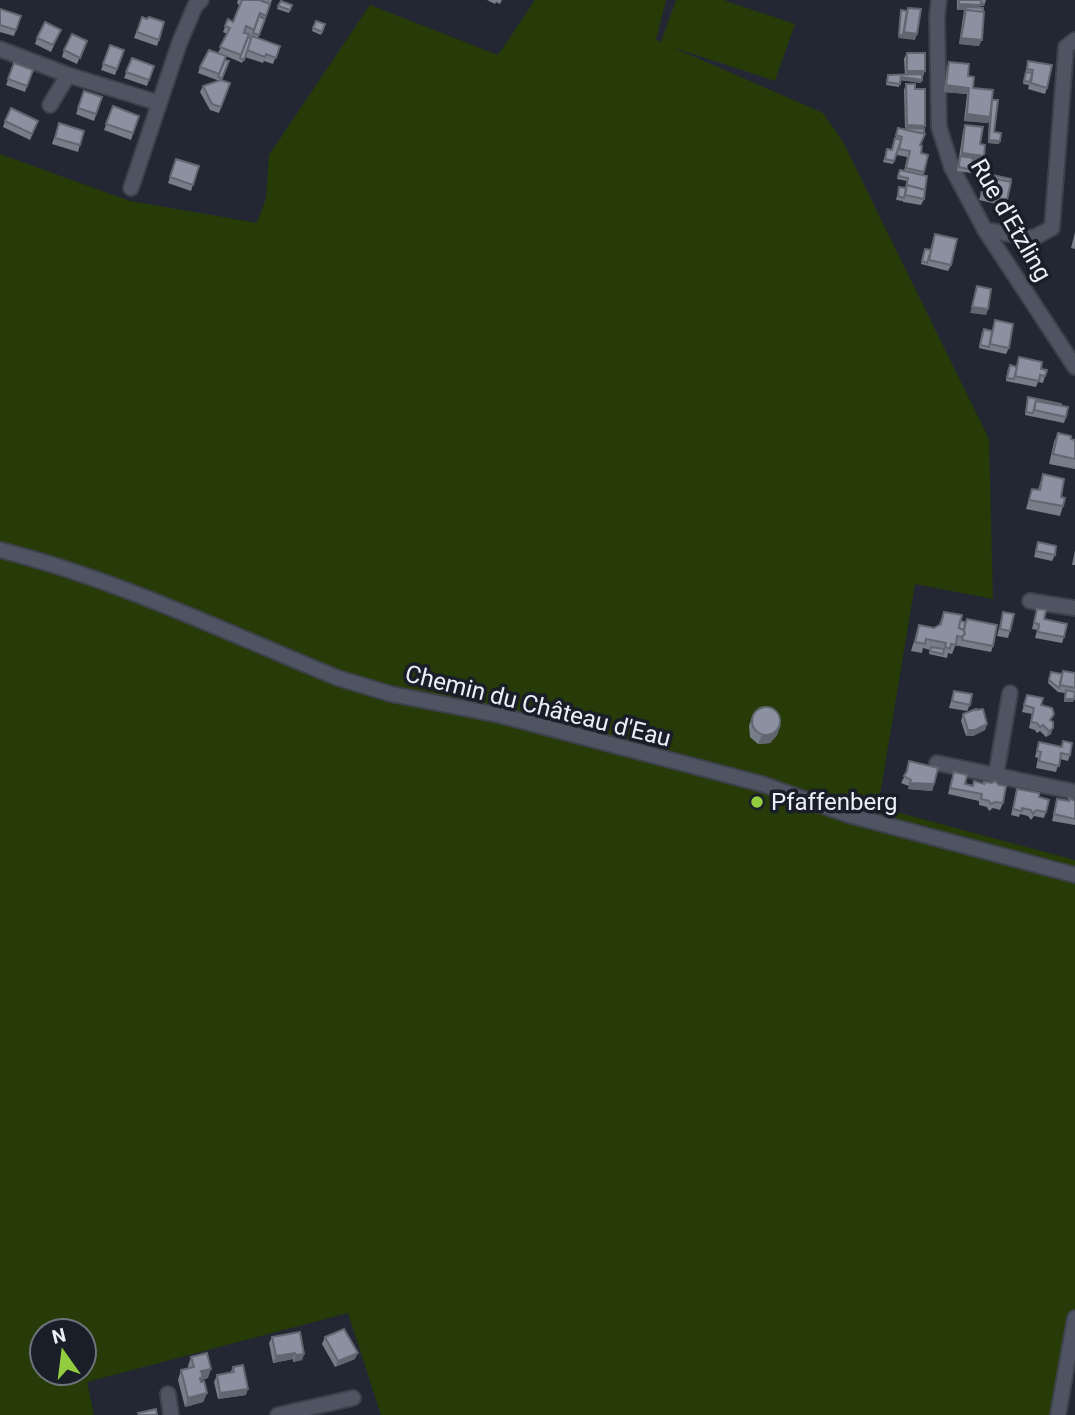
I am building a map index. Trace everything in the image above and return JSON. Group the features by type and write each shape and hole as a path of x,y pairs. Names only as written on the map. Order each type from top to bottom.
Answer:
{"street":[{"path":"131,188 184,32 195,6 201,0"},
{"name":"Rue d'Etzling","path":"939,0 939,127 952,168 985,230 1075,367"},
{"path":"985,230 1033,238 1052,228 1066,47 1075,40"},
{"path":"0,49 68,75 159,103"},
{"path":"50,105 68,75"},
{"name":"Chemin du Château d'Eau","path":"0,550 30,557 118,588 362,686 499,715 762,784 859,818 1075,875"},
{"path":"1030,601 1075,608"},
{"path":"996,775 1010,693"},
{"path":"937,764 1075,792"},
{"path":"1058,1415 1075,1318"},
{"path":"168,1394 171,1415"},
{"path":"278,1415 353,1398"}],"green space":[{"path":"535,0 666,0 656,40 661,42 676,0 723,0 795,24 775,81 672,47 823,113 843,142 989,439 993,599 915,584 878,807 1075,860 1075,1318 1058,1415 381,1415 348,1313 98,1379 98,1317 28,1317 28,1387 88,1387 94,1415 0,1415 0,154 130,201 257,223 266,198 269,155 370,5 498,55"}],"building":[{"path":"242,0 263,0 270,4 266,16 260,13 254,30 246,26 244,33 249,34 241,55 220,47 230,28 225,26 228,19 233,22"},
{"path":"959,0 981,0 981,5 959,4"},
{"path":"281,1 292,5 290,10 278,6"},
{"path":"966,7 983,8 983,12 966,10 965,14"},
{"path":"908,8 921,9 917,34 904,32"},
{"path":"0,9 21,16 16,30 0,25"},
{"path":"901,10 907,11 903,35 899,35"},
{"path":"966,10 984,12 982,40 961,38"},
{"path":"259,16 265,19 259,35 253,33"},
{"path":"142,17 164,22 159,40 137,32"},
{"path":"316,21 325,24 322,32 313,28"},
{"path":"45,22 61,30 53,45 37,38"},
{"path":"72,34 87,41 80,58 64,50"},
{"path":"252,36 280,46 276,58 247,50"},
{"path":"248,37 251,39 244,60 240,58"},
{"path":"110,45 124,50 117,69 103,64"},
{"path":"209,50 226,56 219,74 200,67"},
{"path":"907,53 925,53 925,71 907,71"},
{"path":"132,58 154,66 149,80 126,72"},
{"path":"225,60 229,61 222,78 218,77"},
{"path":"1028,61 1052,65 1047,88 1031,83 1033,70 1027,69"},
{"path":"949,62 969,64 968,76 974,77 973,88 993,90 990,117 967,114 969,88 946,85"},
{"path":"14,63 33,70 27,86 8,79"},
{"path":"1026,72 1032,73 1030,82 1024,81"},
{"path":"922,74 922,80 901,77 900,84 887,82 888,75"},
{"path":"221,80 230,83 221,107 212,104 203,86"},
{"path":"906,84 915,84 915,89 925,89 925,126 907,125"},
{"path":"84,91 102,97 96,114 78,108"},
{"path":"992,100 998,100 994,132 1001,133 1000,141 989,140"},
{"path":"113,106 139,116 133,133 106,124"},
{"path":"11,108 38,121 32,134 5,121"},
{"path":"59,123 84,131 80,145 55,138"},
{"path":"965,125 983,127 980,144 985,145 984,156 962,153"},
{"path":"898,128 925,134 920,145 921,153 928,155 924,172 906,168 910,151 899,149 902,137 896,135"},
{"path":"924,129 924,133 906,130"},
{"path":"895,138 901,140 894,161 885,159 887,149 892,150"},
{"path":"960,156 973,158 972,170 959,167"},
{"path":"176,159 199,166 193,185 170,177"},
{"path":"900,170 927,176 925,190 907,185 906,188 908,178 898,176"},
{"path":"988,174 1011,179 1010,182 988,177 987,180"},
{"path":"988,177 1011,182 1007,200 981,194 983,188 986,188"},
{"path":"907,185 925,190 924,199 905,195"},
{"path":"899,187 906,188 904,198 898,196"},
{"path":"935,234 957,239 951,265 929,260"},
{"path":"925,249 931,250 927,263 922,261"},
{"path":"977,286 991,289 988,309 972,307"},
{"path":"995,320 1013,324 1009,348 990,344"},
{"path":"984,329 992,331 989,347 980,345"},
{"path":"1019,357 1042,362 1041,369 1047,370 1045,376 1040,375 1039,381 1015,376"},
{"path":"1010,365 1017,367 1014,379 1007,378"},
{"path":"1028,397 1061,406 1036,401 1033,413 1026,412"},
{"path":"1036,401 1068,407 1066,417 1034,410"},
{"path":"1058,433 1071,436 1071,439 1075,440 1075,459 1053,454"},
{"path":"1043,474 1064,479 1061,497 1065,498 1063,506 1029,500 1032,489 1040,490"},
{"path":"1038,542 1056,546 1055,555 1036,551"},
{"path":"1037,609 1046,610 1044,619 1067,624 1064,637 1038,632 1039,624 1034,623"},
{"path":"944,612 962,615 959,628 964,630 965,634 957,636 956,645 951,644 950,649 945,647 946,643 926,639 925,644 915,642 919,625 934,628 941,624"},
{"path":"1003,612 1014,614 1010,631 1000,629"},
{"path":"967,619 997,625 993,646 962,640"},
{"path":"960,621 965,622 964,630 959,628"},
{"path":"931,647 944,649 943,654 930,651"},
{"path":"1063,671 1075,673 1075,688 1060,685"},
{"path":"1051,672 1062,674 1059,688 1049,680"},
{"path":"1066,690 1075,692 1074,699 1065,699"},
{"path":"954,691 972,694 970,705 952,701"},
{"path":"1027,695 1043,698 1041,705 1052,708 1054,714 1050,720 1053,722 1053,728 1049,731 1043,725 1040,727 1031,722 1034,708 1024,705"},
{"path":"766,707 776,711 780,721 776,731 766,735 756,731 752,721 756,711"},
{"path":"983,709 987,724 975,730 968,730 963,714"},
{"path":"1063,741 1072,743 1070,755 1061,753 1059,766 1039,761 1039,742 1062,747"},
{"path":"909,761 938,768 934,784 910,783 911,780 904,776"},
{"path":"954,772 967,775 965,784 973,786 974,781 984,784 995,781 1006,786 1003,803 991,804 981,799 982,794 950,788"},
{"path":"1017,789 1039,793 1039,797 1049,800 1046,812 1036,810 1033,814 1031,810 1013,809"},
{"path":"1069,798 1075,801 1075,819 1054,814 1057,799 1069,801"},
{"path":"344,1329 358,1353 338,1361 325,1337"},
{"path":"300,1332 304,1354 276,1356 272,1337"},
{"path":"207,1353 211,1369 201,1371 203,1377 200,1378 201,1382 204,1381 207,1393 188,1398 181,1370 194,1367 191,1357"},
{"path":"243,1365 248,1389 220,1393 217,1375 234,1372 233,1367"},
{"path":"156,1409 157,1415 138,1413"}],"place":[{"name":"Pfaffenberg","path":"757,802"}]}
